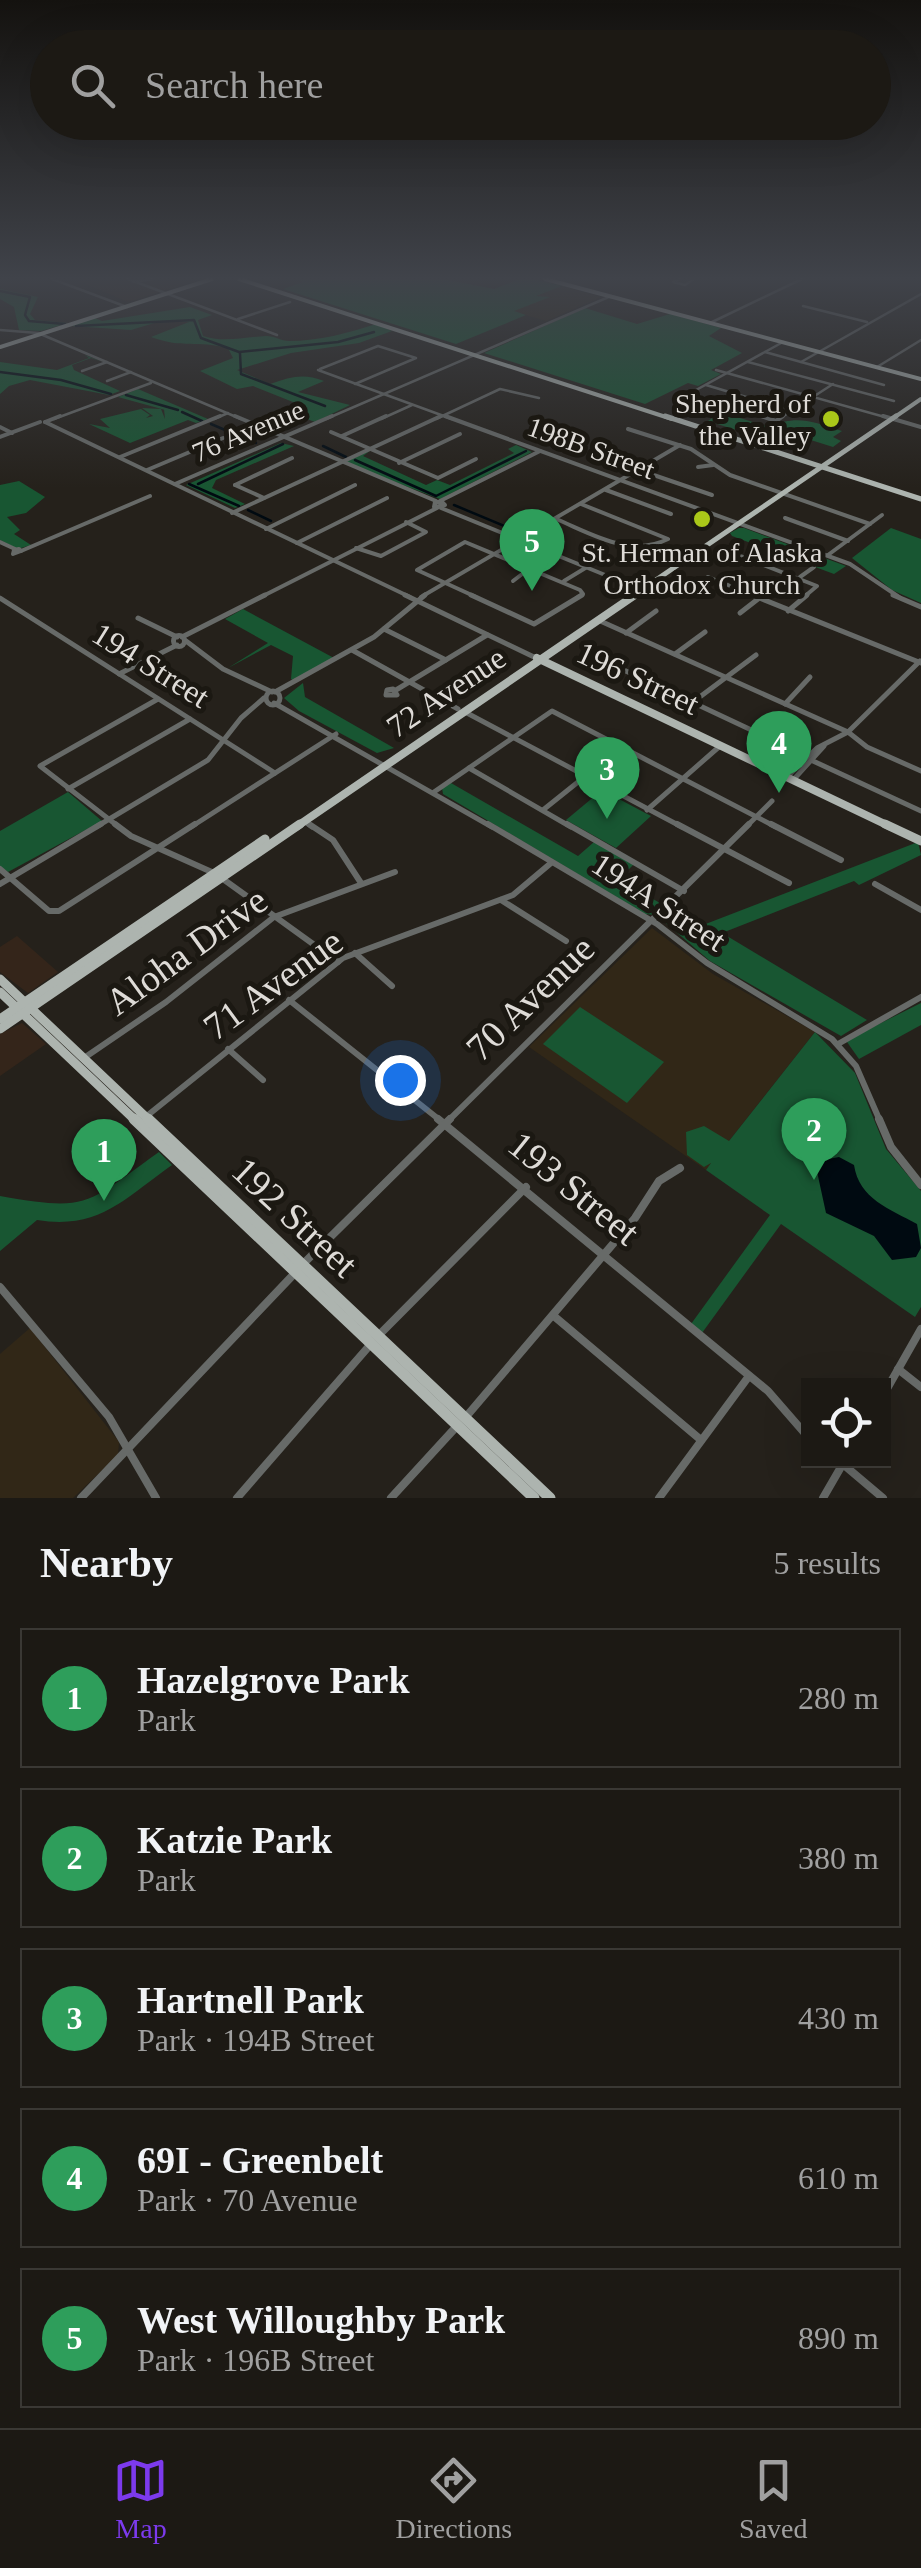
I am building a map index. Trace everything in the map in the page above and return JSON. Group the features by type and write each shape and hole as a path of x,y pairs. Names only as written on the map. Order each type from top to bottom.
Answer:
{"main road":[{"path":"461,349 921,496"},
{"path":"809,349 921,378"},
{"name":"72 Avenue","path":"461,710 921,396"},
{"name":"72 Avenue","path":"0,1019 156,921 268,838 737,522"},
{"name":"196 Street","path":"537,658 921,841"},
{"name":"72 Avenue","path":"0,1029 23,1008 383,762"},
{"name":"192 Street","path":"0,980 23,1008 461,1422"},
{"name":"192 Street","path":"0,992 84,1058 299,1268"},
{"name":"192 Street","path":"375,1340 384,1356 393,1358 461,1422"},
{"path":"461,1422 536,1496"}],"street":[{"path":"76,349 637,588"},
{"name":"198B Street","path":"371,349 318,370 850,564 889,593 921,607"},
{"name":"198B Street","path":"356,384 416,358 387,349"},
{"name":"76 Avenue","path":"175,484 489,349"},
{"path":"771,349 678,400 709,410 721,404 776,421 833,384"},
{"path":"802,362 825,349"},
{"path":"877,368 907,349"},
{"path":"765,352 884,385"},
{"path":"82,370 107,362"},
{"path":"748,362 894,402"},
{"path":"716,370 921,427"},
{"path":"107,381 132,372"},
{"path":"0,437 154,382"},
{"path":"706,385 793,410"},
{"path":"232,513 504,388 539,398"},
{"path":"342,436 414,404"},
{"path":"120,457 229,413"},
{"path":"43,422 332,560"},
{"path":"0,427 12,433"},
{"path":"628,428 700,453 713,465 781,493 870,524"},
{"path":"331,432 438,478 476,458"},
{"path":"399,462 460,434"},
{"path":"147,470 222,438"},
{"path":"255,708 282,697 384,629 397,613 416,601 680,446"},
{"path":"119,674 542,451"},
{"path":"264,498 235,484 292,458"},
{"path":"698,467 713,465"},
{"path":"638,470 712,495"},
{"path":"266,528 356,485"},
{"path":"606,490 671,514"},
{"path":"3,544 18,551 150,496"},
{"path":"296,543 387,498"},
{"path":"556,519 618,544 654,548 668,538 581,504"},
{"path":"828,556 882,515"},
{"path":"785,518 848,541"},
{"path":"356,548 379,557 426,532 406,522"},
{"path":"466,542 496,554 584,593 536,624 417,569 466,542"},
{"path":"738,555 818,586 788,611"},
{"name":"196 Street","path":"332,560 537,658"},
{"path":"562,582 587,567"},
{"path":"799,578 814,567"},
{"path":"513,581 530,568"},
{"path":"688,590 708,578 920,662 848,732 824,746 791,777"},
{"name":"194 Street","path":"0,598 275,773"},
{"path":"740,613 758,599"},
{"path":"626,633 656,611"},
{"path":"138,618 253,686 273,692"},
{"path":"598,620 848,732 867,747 921,772"},
{"path":"384,629 446,660"},
{"path":"674,654 704,632"},
{"path":"396,690 487,635"},
{"path":"352,650 789,883"},
{"path":"693,702 756,654"},
{"path":"594,656 762,735"},
{"path":"785,704 810,678"},
{"path":"0,884 208,760 240,720 264,698 298,683"},
{"path":"253,686 264,698"},
{"name":"194A Street","path":"273,692 297,712"},
{"name":"194A Street","path":"264,698 336,734 652,921 706,963 838,1044"},
{"path":"158,699 40,764 110,820 158,848 218,875 338,962"},
{"path":"434,792 550,711 841,860"},
{"path":"68,790 190,720"},
{"path":"0,869 56,912 336,734"},
{"path":"647,810 722,744"},
{"path":"791,777 813,761 824,746"},
{"path":"813,761 921,811"},
{"path":"468,768 684,890"},
{"path":"543,810 584,777"},
{"name":"70 Avenue","path":"81,1498 299,1268 772,801"},
{"path":"302,820 334,842 361,883"},
{"name":"71 Avenue","path":"145,1117 338,962 501,900 516,893 551,863"},
{"name":"Aloha Drive","path":"84,1058 166,1002 274,917 395,872"},
{"path":"875,884 921,910"},
{"path":"501,900 566,940"},
{"path":"355,953 392,986"},
{"path":"921,996 838,1044 862,1076 896,1157 921,1185"},
{"name":"193 Street","path":"289,1000 607,1252 748,1376 801,1429"},
{"path":"228,1049 263,1080"},
{"path":"391,1498 555,1317 654,1188 670,1170 680,1168"},
{"path":"238,1498 375,1340 526,1187"},
{"path":"0,1286 98,1403 156,1498"},
{"path":"555,1317 701,1440"},
{"path":"891,1382 921,1329"},
{"path":"898,1370 921,1387"},
{"path":"659,1498 748,1376"},
{"path":"823,1498 839,1468"},
{"path":"849,1468 883,1498"}],"shaded area":[{"path":"652,928 713,974 815,1032 706,1170 529,1047"},
{"path":"17,936 58,972 28,993 0,972 0,947"},
{"path":"22,1023 46,1044 0,1076 0,1034"},
{"path":"839,1157 854,1165 869,1195 917,1224 921,1248 916,1257 892,1260 874,1236 826,1213 816,1167 823,1160"},
{"path":"30,1328 119,1442 118,1455 73,1498 0,1498 0,1354"}],"green space":[{"path":"228,349 319,349 237,370 270,384 297,377 324,381 298,392 350,405 315,422 293,414 308,408 253,386 237,389 200,371 233,358"},
{"path":"493,349 734,349 742,353 711,370 721,374 698,386 688,383 645,404 484,353"},
{"path":"85,355 103,362 91,358 72,365 74,370 120,391 109,395 30,380 9,386 0,394 0,362 57,370 89,358"},
{"path":"138,389 208,419 196,423 188,420 130,443 89,424 110,428 100,419 141,409 150,415 146,418 153,416 142,408 160,409 118,397"},
{"path":"721,412 769,427 796,420 812,422 842,431 833,437 841,441 833,447 779,430 764,439 708,421"},
{"path":"281,443 294,446 216,480 212,488 245,504 235,508 186,485"},
{"path":"516,445 532,452 440,499 344,463 371,450 363,456 426,485 437,480 450,485 514,453 508,449"},
{"path":"19,481 45,497 26,513 7,517 20,530 14,534 31,545 18,549 0,540 0,485"},
{"path":"739,528 846,566 834,574 732,536 730,533"},
{"path":"891,528 921,539 921,603 892,590 852,558"},
{"path":"243,609 334,658 296,682 291,679 293,656 271,645 228,668 268,643 225,619"},
{"path":"303,683 305,697 394,748 377,753 299,711 284,698"},
{"path":"451,783 578,856 594,842 634,864 619,879 665,906 655,915 645,914 443,794 442,788"},
{"path":"602,790 651,816 616,848 566,820"},
{"path":"68,792 102,821 8,872 0,866 0,831"},
{"path":"918,842 921,855 859,885 854,881 722,933 867,1020 841,1036 710,961 661,919 672,907 703,925"},
{"path":"921,1003 921,1025 859,1059 847,1042 855,1036"},
{"path":"580,1007 664,1062 627,1103 543,1044"},
{"path":"815,1032 855,1073 886,1149 921,1191 921,1307 915,1317 781,1224 702,1333 691,1324 770,1215 706,1170 711,1163 704,1167 687,1155 686,1132 704,1126 729,1141"},
{"path":"159,1152 172,1165 125,1200 78,1220 37,1220 0,1251 0,1196 53,1203 86,1200"}],"waterway":[{"path":"231,349 239,352 270,349"},
{"path":"240,353 241,374 325,406"},
{"path":"0,372 61,380 111,394"},
{"path":"126,395 178,410"},
{"path":"182,412 202,421"},
{"path":"211,424 256,443"},
{"path":"198,484 283,444"},
{"path":"323,446 346,457"},
{"path":"355,460 436,496 526,451"},
{"path":"189,484 239,506"},
{"path":"454,505 521,533"},
{"path":"248,510 271,521"}],"place":[{"name":"Shepherd of the Valley","path":"831,419"},
{"name":"St. Herman of Alaska Orthodox Church","path":"702,519"},
{"name":"West Willoughby Park","path":"532,591"},
{"name":"69I - Greenbelt","path":"779,793"},
{"name":"Hartnell Park","path":"607,819"},
{"name":"Katzie Park","path":"814,1180"},
{"name":"Hazelgrove Park","path":"104,1201"}]}
